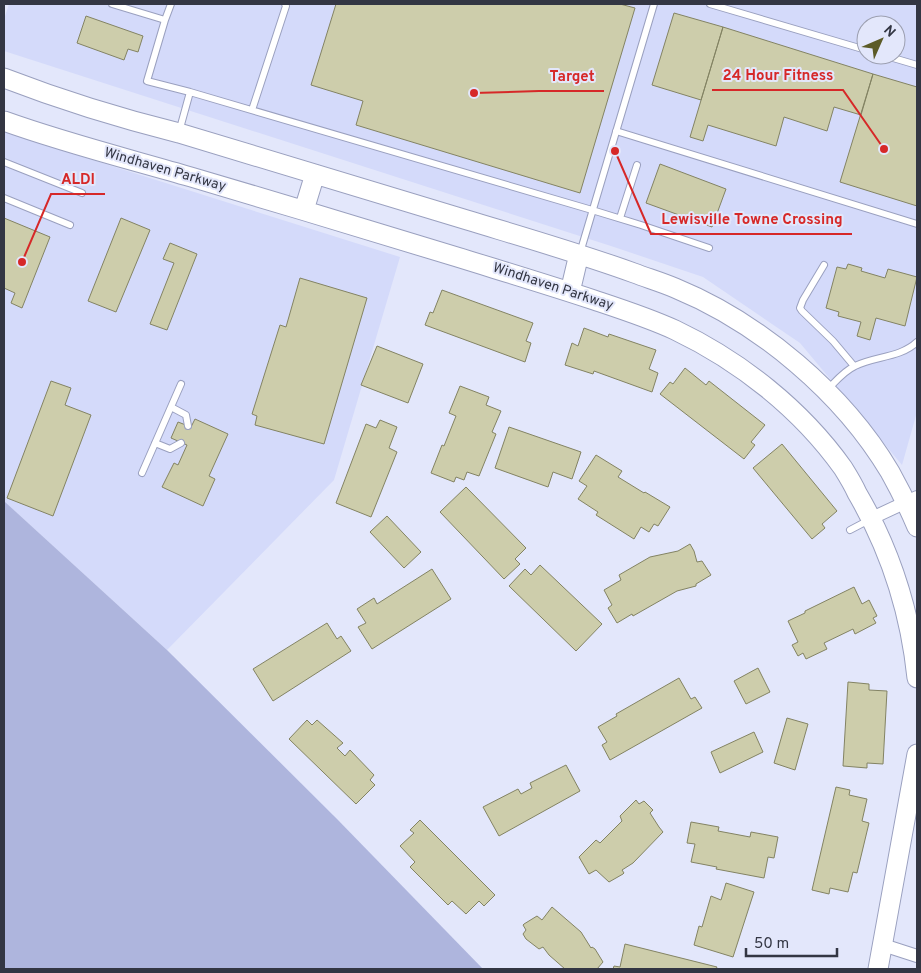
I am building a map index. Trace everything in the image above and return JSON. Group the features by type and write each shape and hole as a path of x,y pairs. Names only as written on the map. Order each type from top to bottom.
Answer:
{"main road":[{"path":"4,78 42,93 116,116 179,133 580,254 675,288 734,318 775,345 826,391 856,425 912,499 917,527"},
{"name":"Windhaven Parkway","path":"4,121 304,210 570,292 638,314 673,329 707,347 750,375 799,416 844,469 872,518 890,558 901,593 917,678"},
{"path":"304,210 314,174"},
{"path":"570,292 580,254"},
{"path":"878,969 917,754"}],"street":[{"path":"872,518 912,499"},
{"path":"883,946 917,956"}],"lane":[{"path":"112,4 165,20"},
{"path":"170,4 147,81 620,218 709,248"},
{"path":"252,110 286,6 285,4"},
{"path":"580,254 654,4"},
{"path":"710,4 856,47"},
{"path":"179,133 190,92"},
{"path":"616,131 917,224"},
{"path":"4,162 82,193"},
{"path":"620,218 637,165"},
{"path":"4,198 70,225"},
{"path":"824,265 800,308 833,341 854,366"},
{"path":"826,391 854,366 903,352 917,342"},
{"path":"142,473 181,384"},
{"path":"171,407 186,415 188,426"},
{"path":"156,443 170,449 181,443"},
{"path":"850,530 872,518"}],"shaded area":[{"path":"9,4 917,4 917,412 902,465 800,343 703,277 4,51 4,19"},
{"path":"4,132 400,257 334,480 167,650 4,501"},
{"path":"4,501 167,650 337,819 483,969 4,969"}],"building":[{"path":"336,4 620,4 635,8 580,193 356,125 363,101 311,85"},
{"path":"674,13 723,27 701,100 652,85"},
{"path":"86,16 143,36 138,52 128,49 124,60 77,43"},
{"path":"723,27 873,74 861,115 834,107 827,131 784,117 776,146 708,125 703,141 690,137"},
{"path":"873,74 917,87 917,206 840,182"},
{"path":"660,164 726,189 712,227 646,203"},
{"path":"4,218 50,237 22,308 11,303 15,293 4,288"},
{"path":"121,218 150,230 116,312 88,301"},
{"path":"170,243 197,254 167,330 150,324 174,263 163,259"},
{"path":"848,264 862,268 861,271 885,278 888,269 917,277 905,326 876,318 870,340 857,336 861,322 838,316 839,312 826,308 837,267 846,269"},
{"path":"300,278 367,298 324,444 255,425 257,416 252,414 280,325 286,327"},
{"path":"442,290 533,323 526,341 531,343 525,362 425,325 430,312 433,313"},
{"path":"584,328 608,337 609,334 656,350 649,369 658,373 652,392 594,371 593,374 565,365 572,343 578,346"},
{"path":"377,346 423,364 408,403 361,385"},
{"path":"685,368 706,385 709,381 765,425 751,442 755,445 744,459 660,394 670,382 673,384"},
{"path":"51,381 71,388 65,405 91,415 53,516 7,498"},
{"path":"460,386 489,397 486,405 501,411 492,432 496,434 479,476 467,472 464,480 456,477 454,482 431,473 456,416 449,413"},
{"path":"195,419 228,434 209,476 215,479 203,506 162,487 174,463 178,465 187,445 171,438 178,422 191,427"},
{"path":"380,420 397,427 389,448 397,452 371,517 336,503 366,424 376,428"},
{"path":"509,427 581,452 572,479 553,472 548,487 495,468"},
{"path":"782,444 837,511 822,524 825,528 812,539 753,468"},
{"path":"596,455 622,471 618,477 670,507 658,526 654,524 649,532 641,527 634,539 596,515 598,512 578,499 587,486 579,481"},
{"path":"466,487 526,548 515,559 520,564 504,579 440,512"},
{"path":"387,516 421,552 404,568 370,532"},
{"path":"690,544 697,562 702,561 711,575 696,584 696,586 677,591 617,623 608,608 612,605 604,590 621,580 619,575 650,557 678,551"},
{"path":"540,565 602,624 576,651 509,586 525,569 531,575"},
{"path":"432,569 451,599 372,649 358,627 366,623 357,609 374,598 377,604"},
{"path":"854,587 862,604 869,600 877,616 873,618 876,623 855,634 853,629 824,643 827,649 806,659 803,653 798,656 792,645 798,642 788,621"},
{"path":"327,623 337,639 341,636 351,651 273,701 253,669"},
{"path":"758,668 770,692 746,704 734,681"},
{"path":"679,678 691,699 695,697 702,708 610,760 602,745 607,742 598,727 617,716 616,714"},
{"path":"848,682 869,684 869,690 887,691 883,764 867,763 867,768 843,766"},
{"path":"787,718 808,724 795,770 774,763"},
{"path":"307,720 312,725 317,720 343,743 337,748 345,756 350,750 374,775 370,780 375,785 356,804 289,739"},
{"path":"754,732 763,752 720,773 711,752"},
{"path":"566,765 580,791 499,836 483,807 518,789 521,794 532,788 530,783"},
{"path":"836,787 850,790 849,795 867,799 862,821 869,823 857,873 853,872 848,892 830,888 829,894 812,890"},
{"path":"636,800 639,804 644,801 653,810 650,813 663,832 633,863 622,870 623,874 609,882 596,870 589,874 579,857 596,840 600,843 622,821 620,816"},
{"path":"420,820 495,895 484,906 479,901 466,914 452,901 448,905 410,867 415,862 400,846 414,833 410,830"},
{"path":"691,822 719,827 718,831 750,837 751,832 778,837 774,858 768,857 764,878 691,862 695,844 687,843"},
{"path":"726,883 754,892 733,957 694,945 699,926 702,927 711,896 721,900"},
{"path":"552,907 581,932 591,948 595,949 603,962 597,969 565,969 543,947 539,949 526,939 523,934 526,930 523,925 537,916 542,920"},
{"path":"625,944 717,967 716,969 613,969 614,966 620,967"}],"place":[{"name":"Target","path":"474,93"},
{"name":"24 Hour Fitness","path":"884,149"},
{"name":"Lewisville Towne Crossing","path":"615,151"},
{"name":"ALDI","path":"22,262"}]}
